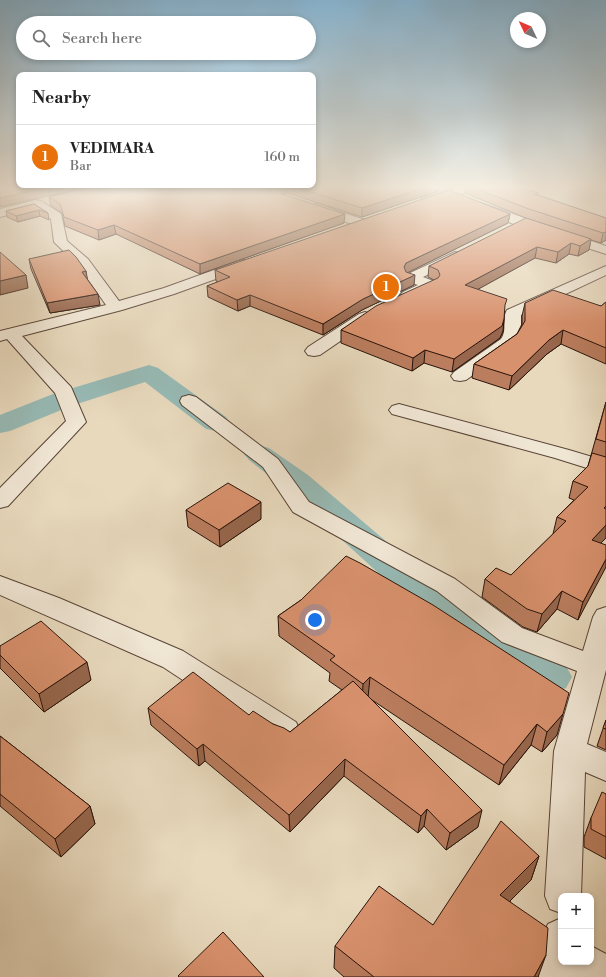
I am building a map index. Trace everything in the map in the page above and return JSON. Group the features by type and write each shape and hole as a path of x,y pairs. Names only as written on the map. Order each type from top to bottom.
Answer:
{"street":[{"path":"59,233 61,242 83,262 116,307"},
{"path":"552,233 606,250"},
{"path":"393,302 431,285 411,278 467,250"},
{"path":"5,335 116,307 169,291 256,260"},
{"path":"460,376 507,343 514,334 513,313 606,270"},
{"path":"314,351 375,311"},
{"path":"0,501 76,422 64,391 5,335"},
{"path":"190,401 271,463 301,507 446,585 512,635 593,666"},
{"path":"399,410 562,454 606,468"},
{"path":"0,585 50,605 172,660 285,731"},
{"path":"563,893 570,751 606,617"},
{"path":"570,751 606,767"},
{"path":"559,977 560,965"},
{"path":"588,965 606,975"}],"building":[{"path":"131,233 291,233 200,264"},
{"path":"324,233 471,233 406,263 404,267 406,272 415,275 363,299 323,324 250,295 237,300 207,286 230,277 215,270"},
{"path":"497,233 571,233 591,239 580,246 571,243 558,252 537,247 465,285 507,299 502,326 454,359 425,350 413,358 341,330 376,306 438,278 440,275 438,270 429,266"},
{"path":"69,250 86,271 82,272 98,294 47,303 29,259"},
{"path":"0,252 26,275 0,281"},
{"path":"553,290 601,306 606,302 606,348 563,330 549,340 512,376 474,364 517,334 525,321 525,303"},
{"path":"606,402 606,442 596,439"},
{"path":"592,453 606,457 606,506 604,508 606,509 606,525 592,540 606,545 606,559 583,602 562,591 542,614 527,609 485,579 496,568 511,575 566,521 557,517 588,487 573,481 588,466"},
{"path":"228,483 261,502 219,530 186,510"},
{"path":"346,556 433,605 569,693 563,714 547,732 537,724 504,765 370,677 363,684 330,660 335,656 278,616 301,600"},
{"path":"41,621 87,662 39,694 0,655 0,646"},
{"path":"193,672 249,715 253,711 273,724 290,732 353,681 482,810 450,833 427,809 421,816 345,759 289,815 203,744 197,749 148,708"},
{"path":"606,720 606,729 603,728"},
{"path":"0,736 90,806 55,839 0,794"},
{"path":"602,792 606,794 606,837 591,829 591,818"},
{"path":"501,821 539,856 500,895 548,928 546,955 534,977 374,977 335,946 379,886 433,925"},
{"path":"223,932 264,977 178,976"}],"waterway":[{"path":"0,425 62,400 149,373 216,423"},
{"path":"259,454 297,482 454,620 552,677"}],"place":[{"name":"VEDIMARA","path":"386,287"}]}
